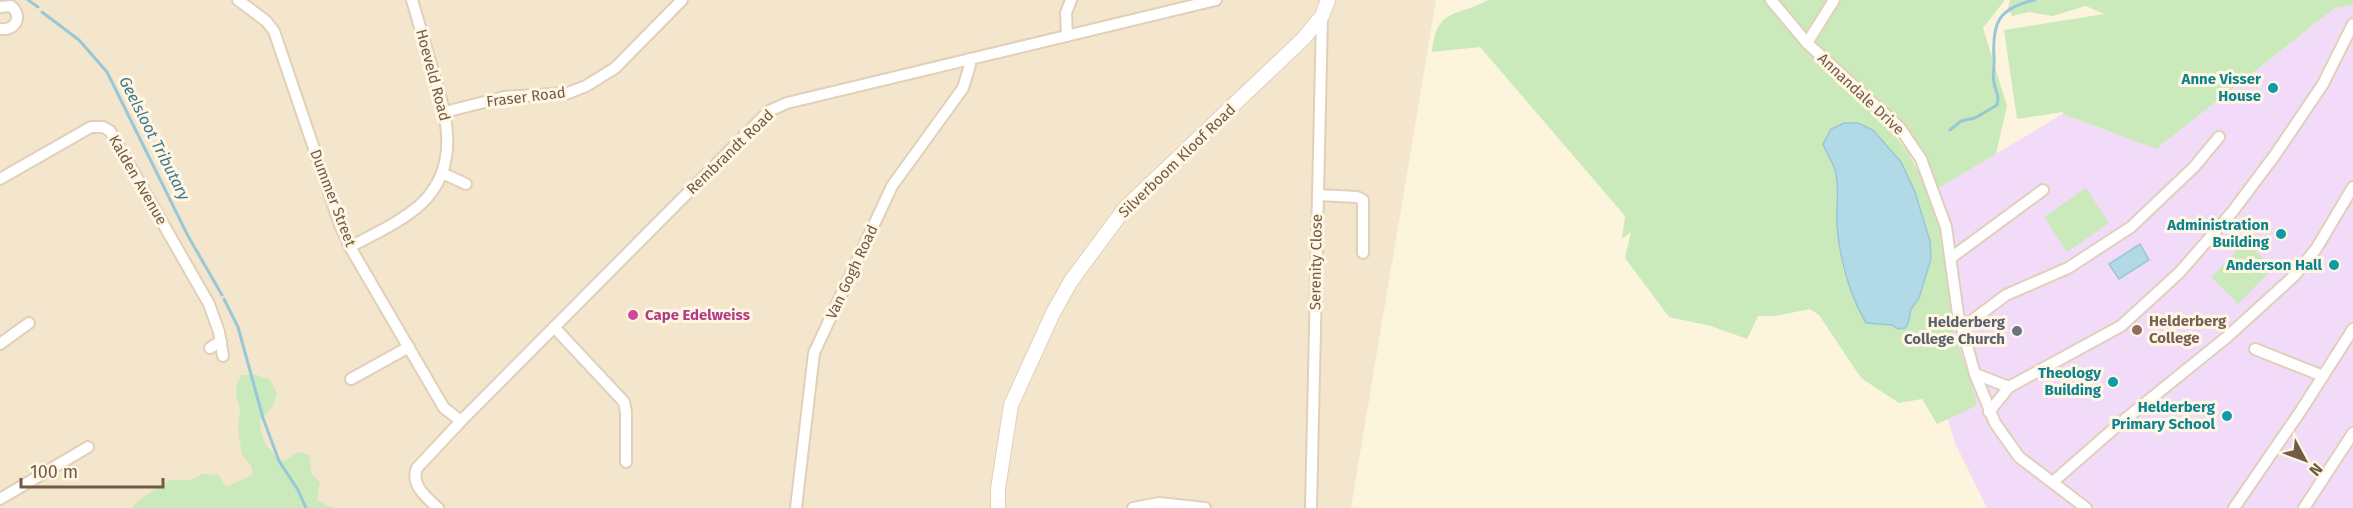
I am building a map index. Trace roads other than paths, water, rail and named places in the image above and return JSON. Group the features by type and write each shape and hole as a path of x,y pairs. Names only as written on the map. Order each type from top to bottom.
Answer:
{"street":[{"name":"Dummer Street","path":"238,0 266,21 277,37 340,225 350,247 444,408 461,422"},
{"name":"Hoeveld Road","path":"350,247 416,208 429,195 442,173 448,144 445,111 412,0"},
{"name":"Fraser Road","path":"445,111 490,99 568,93 586,86 615,68 682,0"},
{"path":"1067,36 1066,13 1071,0"},
{"name":"Rembrandt Road","path":"438,508 417,484 414,477 417,468 769,111 787,103 1216,0"},
{"name":"Silverboom Kloof Road","path":"998,508 998,489 1011,405 1053,313 1071,281 1125,208 1305,38 1322,16 1328,0"},
{"name":"Annandale Drive","path":"1770,0 1807,43 1900,128 1912,145 1934,189 1946,227 1952,257 1954,293 1962,328 1989,412 2019,457 2054,481 2086,508"},
{"path":"1807,43 1834,0"},
{"path":"0,7 11,6 18,16 12,28 0,29"},
{"name":"Serenity Close","path":"1311,508 1322,16"},
{"path":"1989,412 2009,387 2121,326 2180,272 2240,202 2281,147 2323,84 2353,24"},
{"name":"Van Gogh Road","path":"796,508 814,353 892,186 963,88 970,65 969,59"},
{"name":"Kalden Avenue","path":"0,179 91,127 103,127 110,131 209,304 221,341 223,356"},
{"path":"1962,328 2006,295 2068,268 2131,227 2194,167 2219,137"},
{"path":"442,173 466,184"},
{"path":"2054,481 2118,425 2227,337 2294,276 2316,249 2353,187"},
{"path":"1952,257 2043,190"},
{"path":"1318,195 1357,197 1363,200 1363,253"},
{"path":"0,344 29,323"},
{"path":"554,327 624,402 626,462"},
{"path":"2234,508 2324,376 2353,329"},
{"path":"210,348 221,341"},
{"path":"351,379 409,347"},
{"path":"2256,349 2324,376"},
{"path":"1975,374 2009,387"},
{"path":"2304,508 2353,433"},
{"path":"0,499 88,447"},
{"path":"1133,508 1159,503 1205,508"}],"water":[{"path":"1844,123 1858,123 1873,130 1901,162 1915,192 1930,241 1931,259 1919,298 1911,309 1905,328 1898,329 1892,325 1866,323 1854,300 1846,276 1837,226 1836,174 1823,144 1831,129"},
{"path":"2140,244 2149,260 2119,279 2109,264"}],"waterway":[{"name":"Geelsloot Tributary","path":"28,0 38,7"},
{"path":"1950,130 1961,121 1975,118 1997,105 1998,95 1993,76 1996,26 2005,13 2023,3 2035,0"},
{"name":"Geelsloot Tributary","path":"42,12 79,40 107,72 188,236 222,295"},
{"name":"Geelsloot Tributary","path":"224,299 238,327 263,418 279,461 298,490 306,508"}],"place":[{"name":"Anne Visser House","path":"2273,88"},
{"name":"Administration Building","path":"2281,234"},
{"name":"Anderson Hall","path":"2334,265"},
{"name":"Cape Edelweiss","path":"633,315"},
{"name":"Helderberg College","path":"2137,330"},
{"name":"Helderberg College Church","path":"2017,331"},
{"name":"Theology Building","path":"2113,382"},
{"name":"Helderberg Primary School","path":"2227,416"}]}
